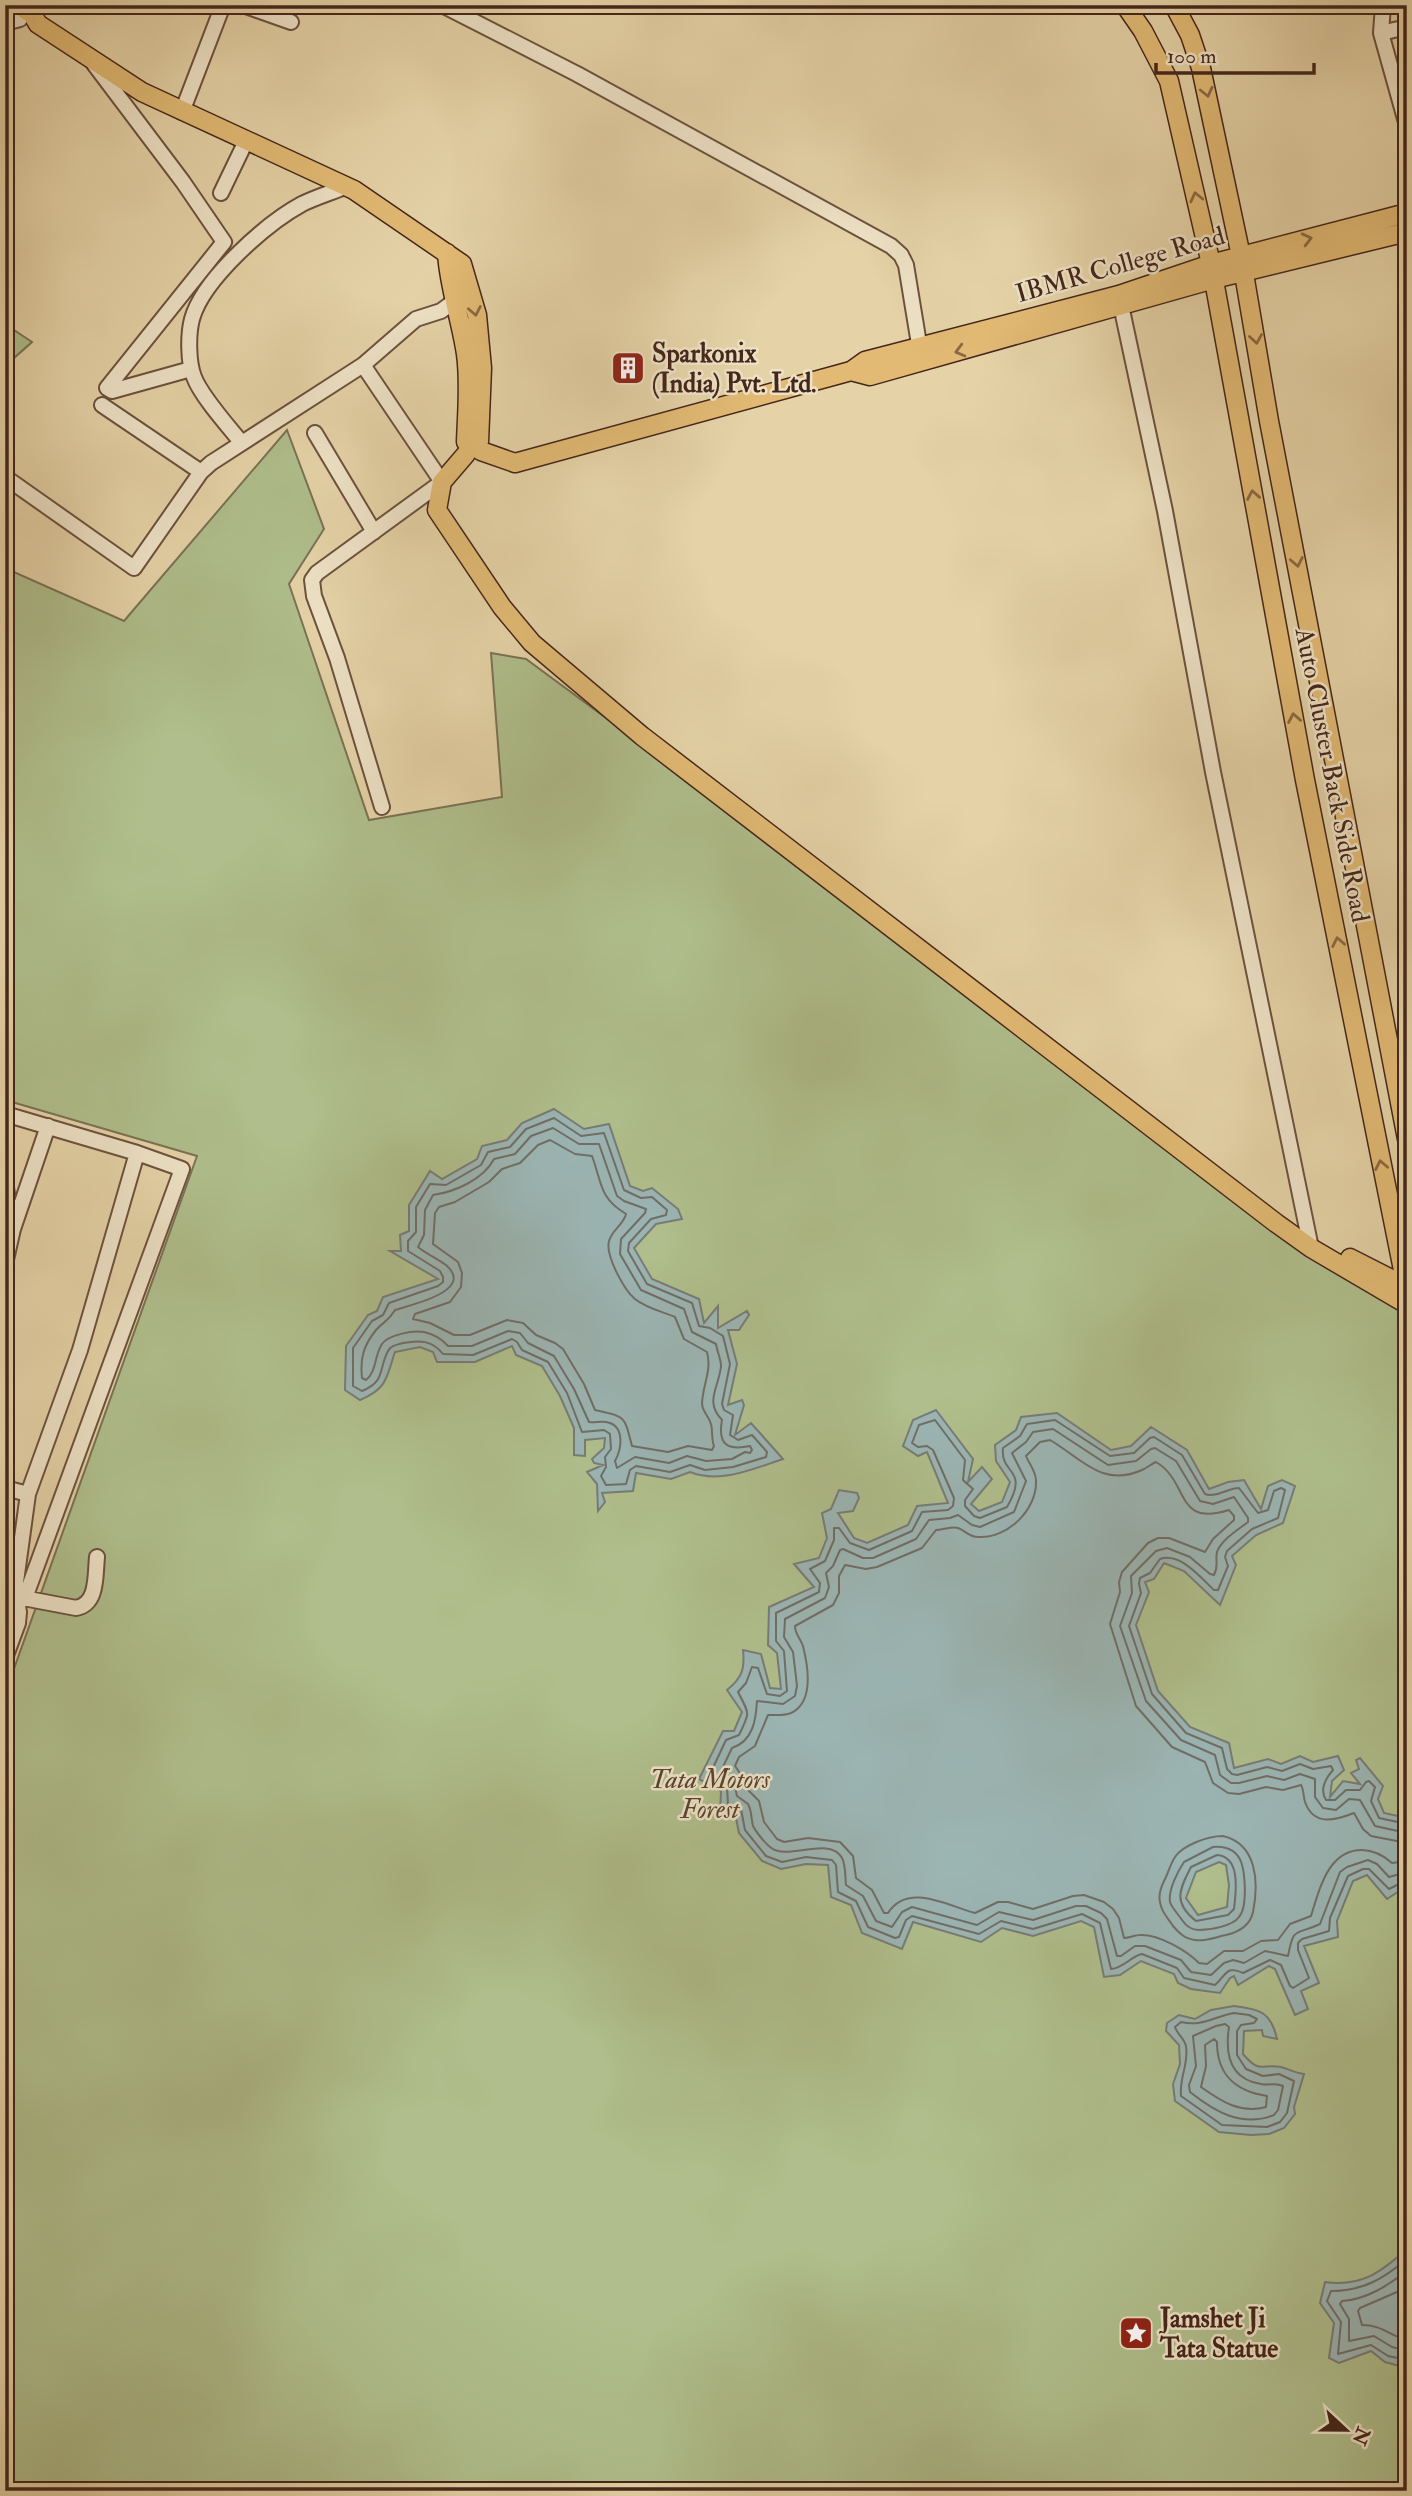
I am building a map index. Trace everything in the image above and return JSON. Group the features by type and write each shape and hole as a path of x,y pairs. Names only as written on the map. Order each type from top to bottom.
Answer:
{"main road":[{"name":"Auto Cluster Back Side Road","path":"1125,5 1143,32 1168,81 1212,272 1305,780 1405,1290"},
{"name":"Auto Cluster Back Side Road","path":"1174,5 1190,35 1201,68 1243,264 1272,434 1407,1139"},
{"path":"15,13 38,24 125,83 181,113 347,186 462,264 477,315 482,368 473,447 443,482 437,510 502,607 532,643 665,748 1310,1241 1405,1290"},
{"name":"IBMR College Road","path":"473,447 516,463 851,371 866,361 920,354 1121,301 1407,213"},
{"name":"IBMR College Road","path":"1243,264 1407,232"},
{"path":"447,253 448,273 456,300 468,366 473,447"}],"street":[{"path":"181,113 223,5"},
{"path":"243,5 291,22"},
{"path":"442,5 577,74 891,246 901,255 906,265 920,354"},
{"path":"1383,5 1381,33 1407,127"},
{"path":"1381,33 1407,27"},
{"path":"91,60 183,182 224,242 107,388 112,391 191,369"},
{"path":"221,193 246,141"},
{"path":"241,442 195,381 191,369 192,318 213,283 236,256 268,227 304,203 347,186"},
{"path":"5,477 134,568 201,472 241,442 363,365 415,319 441,312 456,300"},
{"path":"1121,301 1186,619 1213,772 1310,1241"},
{"path":"363,365 443,482 317,573 312,580 382,807"},
{"path":"102,405 201,472"},
{"path":"315,433 374,532"},
{"path":"5,1114 181,1169 21,1598 18,1623 5,1658"},
{"path":"5,1264 9,1238 48,1126"},
{"path":"97,1557 92,1597 85,1606 76,1608 21,1598 15,1589 28,1494 80,1350 136,1153"},
{"path":"5,1182 9,1238"},
{"path":"5,1488 28,1494"}],"green space":[{"path":"5,324 32,342 5,366"},
{"name":"Tata Motors Forest","path":"287,430 324,529 289,584 369,820 502,797 491,653 526,659 1407,1309 1407,2491 5,2491 5,1694 197,1156 5,1100 5,568 124,621"}],"water":[{"path":"554,1109 584,1129 609,1124 630,1186 643,1191 652,1188 678,1209 682,1219 656,1224 634,1248 652,1279 699,1299 704,1323 718,1306 718,1328 747,1311 749,1315 739,1330 728,1330 737,1364 728,1405 742,1400 744,1405 735,1435 751,1423 783,1459 725,1476 690,1472 671,1479 636,1473 633,1491 602,1493 605,1502 598,1511 597,1484 587,1472 603,1465 594,1463 592,1459 604,1448 605,1438 585,1440 585,1456 574,1455 574,1428 560,1396 542,1366 516,1355 512,1346 475,1362 437,1362 433,1352 420,1347 395,1352 385,1381 376,1391 360,1400 345,1390 346,1346 368,1315 377,1311 383,1297 438,1279 390,1251 401,1251 400,1235 409,1231 409,1205 430,1171 442,1179 477,1159 482,1146 507,1140 522,1123"},
{"path":"936,1410 973,1459 968,1482 982,1467 992,1479 971,1504 979,1511 1002,1502 1010,1482 996,1461 995,1445 1016,1430 1021,1417 1057,1413 1111,1450 1131,1446 1151,1427 1187,1450 1209,1489 1244,1480 1261,1509 1268,1486 1282,1480 1295,1486 1283,1523 1256,1535 1232,1556 1236,1565 1220,1605 1184,1571 1164,1563 1154,1579 1145,1582 1149,1592 1136,1625 1158,1691 1190,1727 1229,1743 1234,1768 1268,1759 1281,1764 1300,1756 1313,1762 1338,1756 1344,1770 1332,1781 1330,1797 1343,1781 1360,1784 1351,1773 1359,1769 1356,1760 1360,1758 1383,1786 1378,1799 1384,1813 1407,1818 1407,1886 1387,1899 1367,1875 1353,1881 1337,1921 1338,1937 1304,1946 1319,1983 1301,1991 1308,2009 1295,2015 1275,1969 1269,1966 1238,1985 1234,1976 1230,1978 1220,1993 1191,1989 1178,1983 1174,1974 1141,1961 1120,1975 1104,1977 1094,1927 1081,1921 1033,1936 1002,1928 981,1942 913,1922 902,1949 862,1933 851,1905 831,1897 828,1865 806,1864 781,1869 762,1861 739,1833 735,1813 720,1814 721,1791 699,1779 723,1731 734,1731 742,1712 727,1690 741,1673 743,1650 761,1654 770,1688 781,1689 777,1653 768,1645 769,1607 814,1587 794,1564 819,1558 827,1538 822,1513 831,1509 839,1490 857,1493 859,1498 853,1511 838,1513 854,1538 867,1543 908,1525 917,1506 948,1503 927,1452 918,1456 903,1446 913,1420","holes":["1219,1862 1226,1865 1229,1885 1227,1907 1198,1915 1186,1898 1196,1872"]},
{"path":"1234,2006 1263,2013 1268,2017 1277,2039 1263,2036 1262,2030 1244,2031 1243,2054 1249,2060 1261,2067 1281,2067 1304,2074 1294,2107 1295,2114 1284,2128 1269,2134 1219,2132 1175,2101 1173,2084 1180,2064 1179,2045 1166,2031 1167,2023 1179,2015 1195,2019 1211,2010"},
{"path":"1407,2249 1407,2368 1385,2362 1371,2351 1339,2363 1329,2358 1334,2323 1320,2303 1325,2282 1360,2280 1379,2271"}],"place":[{"name":"Sparkonix (India) Pvt. Ltd.","path":"628,368"},
{"name":"Jamshet Ji Tata Statue","path":"1136,2333"}]}
